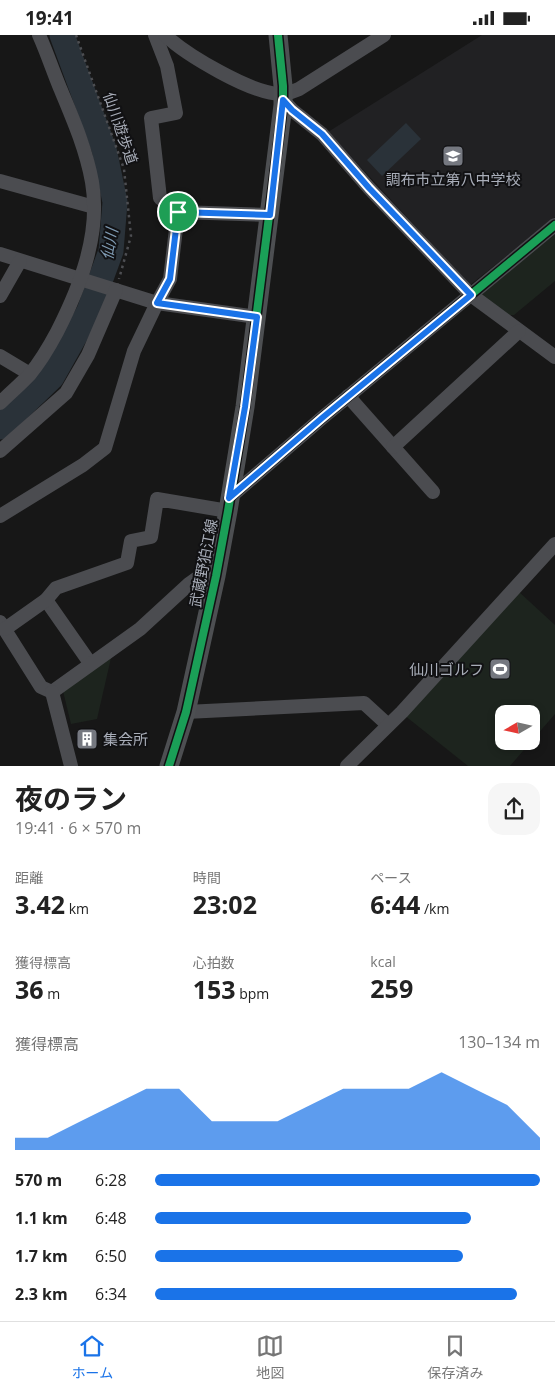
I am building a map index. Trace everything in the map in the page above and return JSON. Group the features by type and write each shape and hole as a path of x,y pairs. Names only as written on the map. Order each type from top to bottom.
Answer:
{"main road":[{"name":"武蔵野狛江線","path":"169,766 186,712 216,576 245,407 283,97 278,35"}],"street":[{"path":"0,403 30,374 45,354 84,280 91,238 94,207 92,183 80,138 39,35"},
{"path":"155,35 166,66 176,113 151,118 160,199 178,212 270,215"},
{"path":"165,35 207,64 254,88 283,97 292,110 322,134 369,188 471,295 555,357"},
{"path":"283,97 299,89 384,35"},
{"path":"0,181 94,207"},
{"path":"0,516 83,465 105,448 134,351 170,279 178,212"},
{"path":"52,691 41,687 3,625 46,600 56,588 127,563 132,541 151,537 157,499 228,505 348,396 555,225"},
{"path":"0,255 157,303 257,317"},
{"path":"0,296 20,261"},
{"path":"0,451 66,393 88,355 116,290"},
{"path":"393,447 519,331"},
{"path":"0,357 30,374"},
{"path":"348,396 433,492"},
{"path":"347,766 388,725 555,545"},
{"path":"52,691 140,629 196,579 216,576"},
{"path":"46,600 90,663"},
{"path":"52,691 71,766"},
{"path":"186,712 364,703 388,725"}],"shaded area":[{"name":"調布市立第八中学校","path":"482,35 555,35 555,217 470,285 328,132"},
{"path":"406,123 421,139 382,176 367,160"},
{"path":"555,234 555,281 514,315 507,315 477,295"},
{"name":"仙川ゴルフ","path":"518,591 555,625 555,714 540,731 540,705 495,705 495,750 524,750 510,766 468,766 404,715"},
{"path":"111,658 97,719 71,724 63,691"}],"waterway":[{"name":"仙川","path":"0,427 52,377 89,311 111,251 115,202 104,149 62,35"}],"cycle path":[{"path":"169,766 186,712 216,576 245,407 283,105 278,35"},
{"path":"229,498 322,418 555,225"}],"place":[{"name":"調布市立第八中学校","path":"453,156"},
{"name":"仙川ゴルフ","path":"500,669"},
{"name":"集会所","path":"87,739"}],"route":[{"path":"283,100 292,110 322,134 369,188 471,295 322,418 229,498 245,407 257,317 157,303 170,279 178,212 270,215 283,100"}]}
